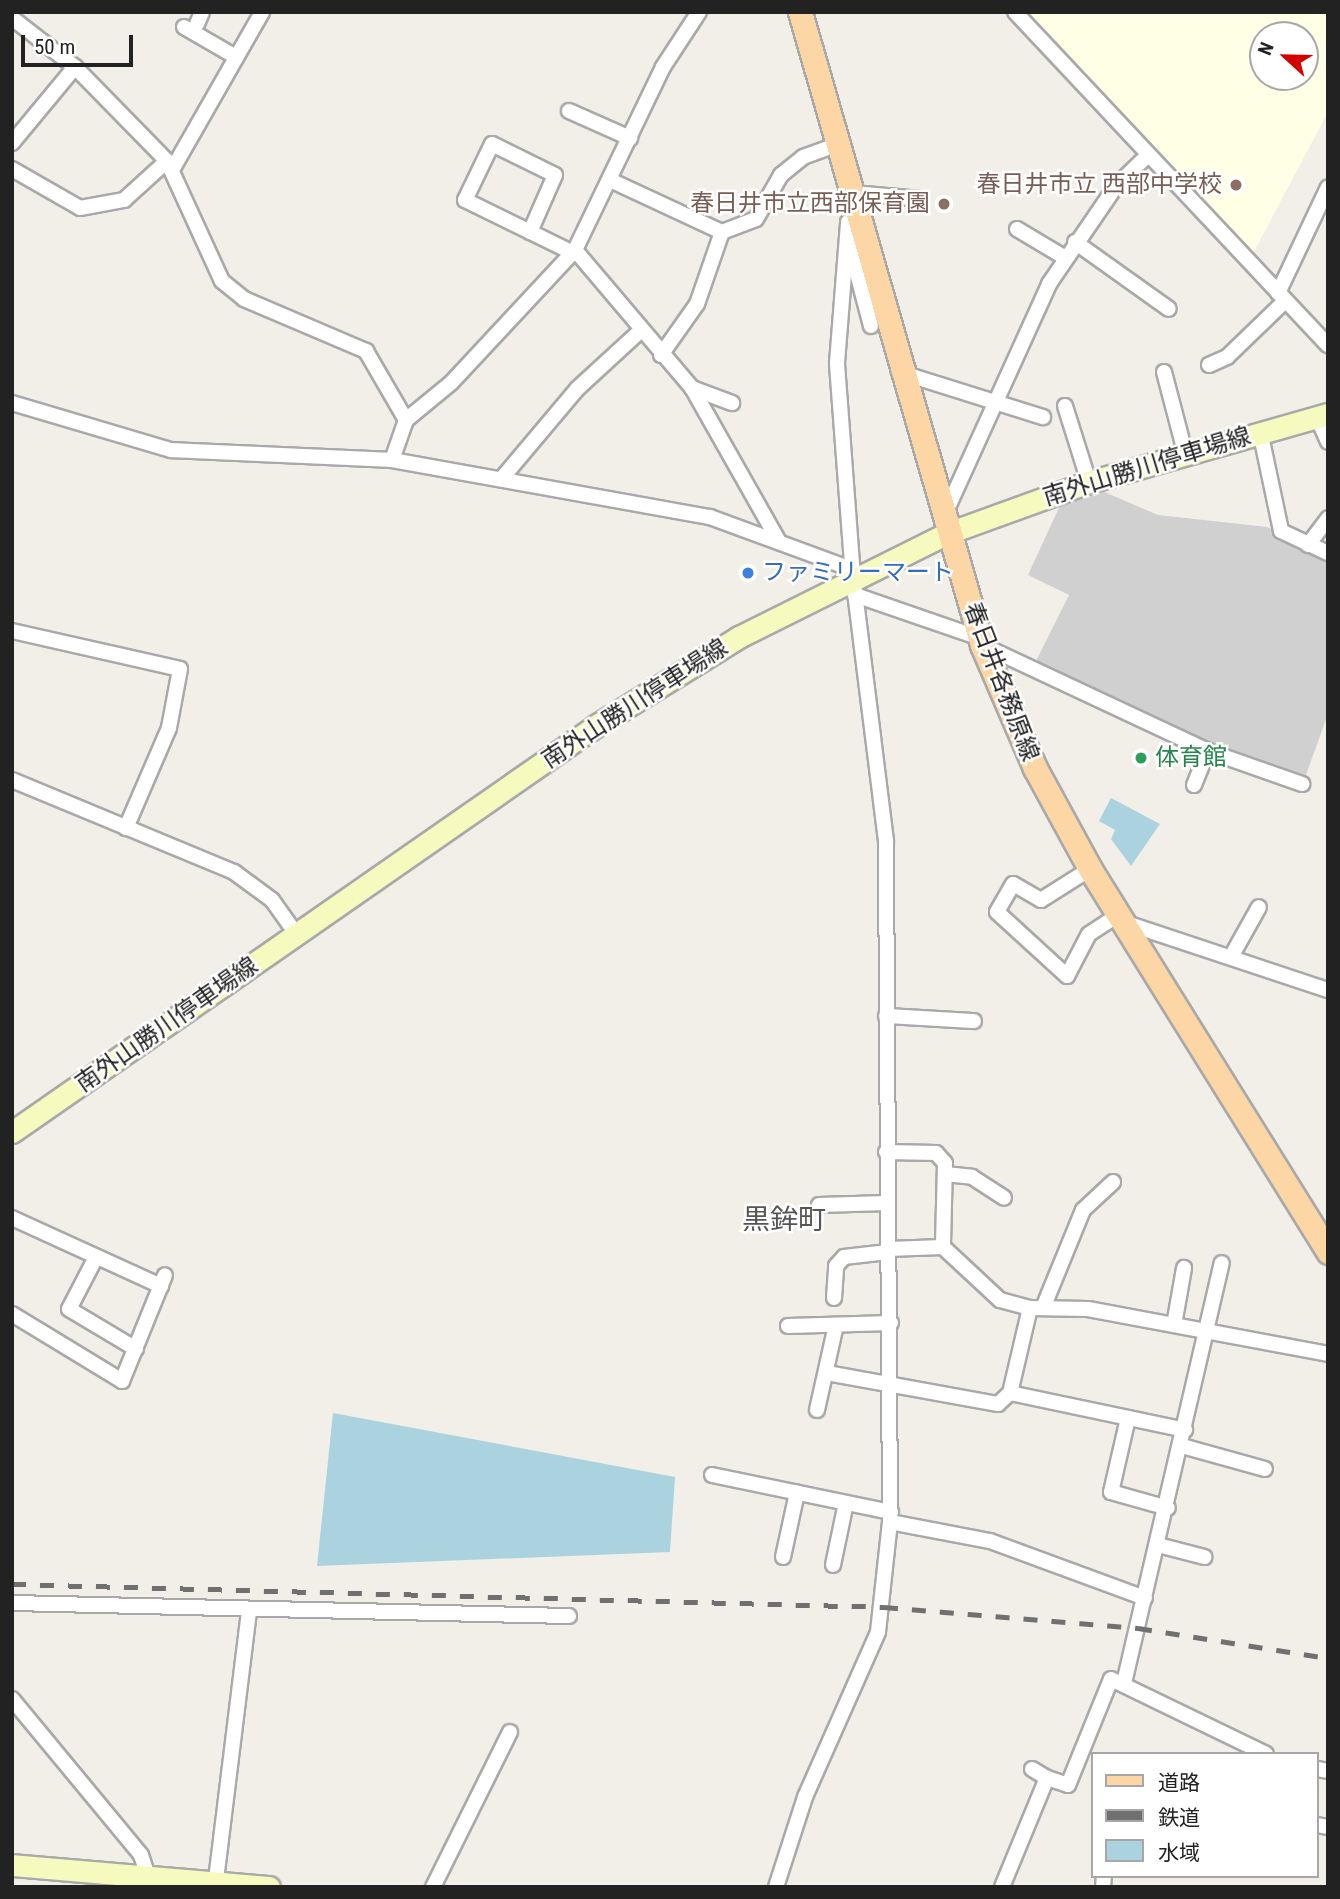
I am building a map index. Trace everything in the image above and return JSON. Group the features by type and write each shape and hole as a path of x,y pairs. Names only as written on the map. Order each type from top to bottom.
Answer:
{"main road":[{"name":"春日井各務原線","path":"800,12 853,193 853,226 981,642 1035,768 1090,869 1328,1252"},
{"name":"南外山勝川停車場線","path":"12,1132 597,725 739,637 854,581 946,525 1185,452 1323,416"},
{"path":"12,1865 148,1874 269,1887"}],"street":[{"path":"12,169 80,208 124,200 170,165 261,12"},
{"path":"392,460 406,420 451,383 574,251 630,138 699,12"},
{"path":"1015,12 1328,345"},
{"path":"12,18 75,67 170,165 222,281 244,299 366,351 406,420"},
{"path":"194,21 236,57"},
{"path":"12,143 75,67"},
{"path":"569,111 630,138"},
{"path":"530,232 555,175 492,144 465,200 530,232 574,251 640,331 692,388 778,540"},
{"path":"610,180 722,232 756,219 781,175 803,157 839,144"},
{"path":"946,525 997,400 1064,257 1116,186 1148,155"},
{"path":"1209,365 1227,357 1281,297 1328,187"},
{"path":"853,193 920,199"},
{"path":"853,226 871,326"},
{"path":"776,1887 805,1797 878,1632 890,1517 894,1390 886,1153 886,841 854,581 837,363 853,226"},
{"path":"1017,229 1064,257"},
{"path":"661,355 697,304 722,232"},
{"path":"1075,242 1169,309"},
{"path":"503,477 577,388 640,331"},
{"path":"899,372 997,400 1043,417"},
{"path":"1164,372 1185,452"},
{"path":"692,388 732,403"},
{"path":"12,402 171,450 392,460 503,477 710,517 778,540 854,581 1208,751 1302,784"},
{"path":"1065,407 1089,482"},
{"path":"1323,416 1328,442"},
{"path":"1261,431 1281,531 1328,553"},
{"path":"1308,545 1328,518"},
{"path":"12,631 180,669 169,728 126,828"},
{"path":"1194,785 1208,751"},
{"path":"12,780 233,872 272,900 297,935"},
{"path":"1090,869 1041,900 1013,884 997,912 1067,976 1089,934 1120,918 1328,990"},
{"path":"1231,957 1259,907"},
{"path":"886,1016 974,1021"},
{"path":"886,1153 936,1153 945,1174 943,1247"},
{"path":"945,1174 972,1177 1004,1198"},
{"path":"827,1373 894,1390 998,1404 1010,1393 1037,1308 1083,1210 1113,1182"},
{"path":"819,1205 887,1203"},
{"path":"12,1218 94,1261 163,1280 122,1381 12,1314"},
{"path":"834,1298 836,1266 844,1257 888,1250 943,1247 1000,1300 1037,1308 1174,1325 1328,1354"},
{"path":"94,1261 69,1309 136,1349"},
{"path":"1124,1683 1168,1508 1222,1263"},
{"path":"1174,1325 1184,1268"},
{"path":"788,1326 891,1323"},
{"path":"817,1410 836,1325"},
{"path":"1010,1393 1185,1430"},
{"path":"1128,1418 1111,1492 1168,1508"},
{"path":"1182,1446 1265,1469"},
{"path":"712,1475 846,1503 890,1517 990,1541 1144,1598"},
{"path":"783,1557 797,1493"},
{"path":"833,1565 846,1503"},
{"path":"1158,1545 1204,1557"},
{"path":"12,1603 249,1611 569,1616"},
{"path":"212,1882 249,1611"},
{"path":"1032,1769 1068,1785 1111,1679 1124,1683 1180,1718 1261,1752"},
{"path":"12,1699 141,1855 148,1874"},
{"path":"433,1887 510,1732"},
{"path":"1002,1887 1048,1778"}],"shaded area":[{"name":"春日井市立 西部中学校","path":"1023,12 1328,12 1328,112 1250,259"},
{"path":"1095,488 1158,515 1267,527 1328,555 1328,714 1304,780 1211,747 1036,661 1069,595 1028,575 1063,499"}],"water":[{"path":"1111,798 1160,824 1131,866 1111,839 1115,830 1099,821"},
{"path":"333,1413 675,1477 670,1552 317,1566"}],"railway":[{"path":"12,1584 884,1607 1138,1628 1328,1658"}],"place":[{"name":"春日井市立 西部中学校","path":"1236,185"},
{"name":"春日井市立西部保育園","path":"944,204"},
{"name":"ファミリーマート","path":"748,573"},
{"name":"体育館","path":"1141,758"}],"district":[{"name":"黒鉾町","path":"784,1220"}]}
